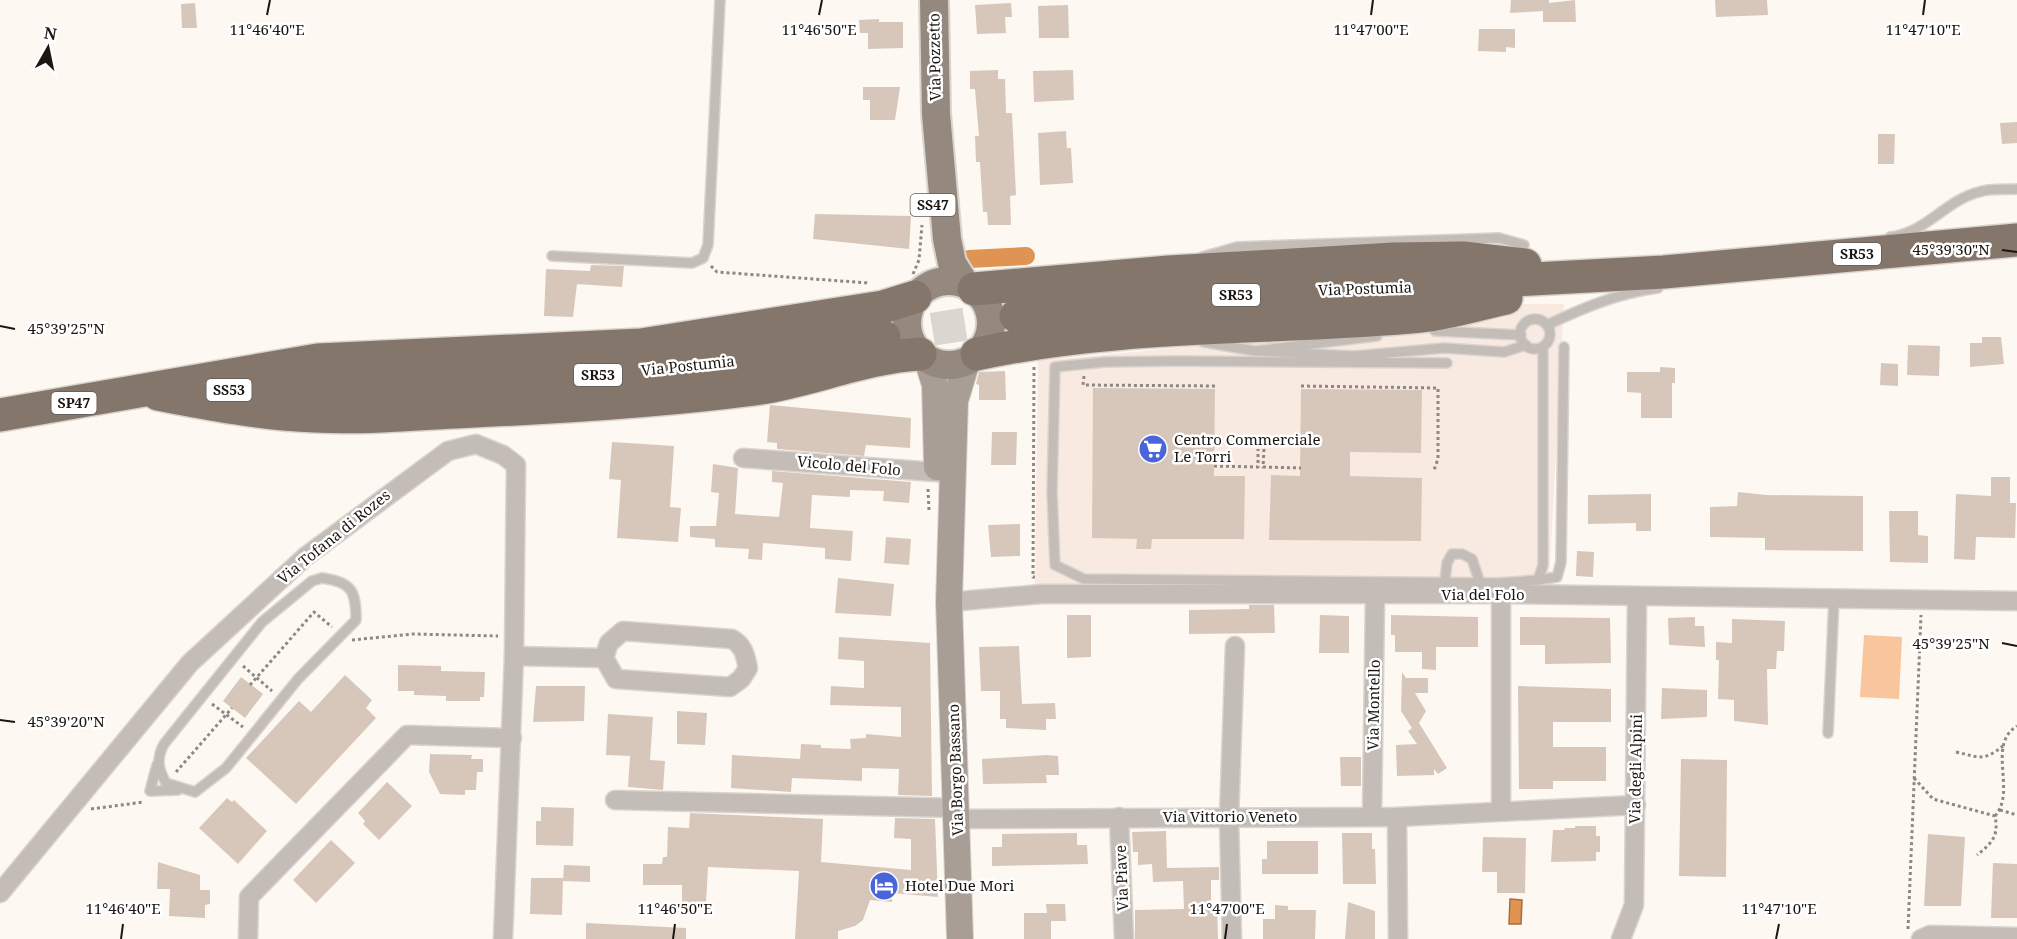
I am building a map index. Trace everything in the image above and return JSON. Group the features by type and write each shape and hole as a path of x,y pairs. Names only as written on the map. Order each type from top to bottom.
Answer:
{"highway":[{"name":"SR53","path":"1685,276 1750,263 2017,240"},
{"path":"970,286 1169,272 1463,258 1538,267 1685,276"},
{"path":"972,358 1063,340 1132,333 1423,315 1507,298 1685,276"},
{"name":"Via Postumia","path":"1016,316 1165,300 1685,276"},
{"path":"147,392 216,376 318,360 664,342 883,308 914,290"},
{"name":"Via Postumia","path":"310,388 555,378 651,371 766,357 884,337"},
{"path":"147,392 205,404 316,417 510,409 621,402 757,388 816,376 892,356 923,357"},
{"name":"SS53","path":"0,392 147,392 310,388"},
{"name":"SP47","path":"0,415 147,392"}],"main road":[{"name":"Via Pozzetto","path":"914,290 928,264 932,233 936,114 934,0"},
{"name":"Via Pozzetto","path":"936,114 948,250 952,263 970,286"},
{"path":"914,290 945,280 970,286"},
{"name":"Via Borgo Bassano","path":"970,286 983,298 991,321 990,333 972,358"},
{"name":"Via Borgo Bassano","path":"914,290 906,320 912,344 923,357"},
{"path":"923,357 942,365 972,358"}],"street":[{"name":"Via Borgo Bassano","path":"923,357 935,385 946,472 960,939"},
{"name":"Via Borgo Bassano","path":"946,472 955,401 972,358"},
{"name":"Via Tofana di Rozes","path":"0,893 67,809 190,663 305,557 448,451 476,444 502,455 516,465 512,738 503,939"},
{"name":"Vicolo del Folo","path":"743,458 946,472"},
{"name":"Via del Folo","path":"949,602 1043,594 1501,594 2017,601"},
{"name":"Via Montello","path":"1372,816 1375,594"},
{"path":"1501,594 1501,810"},
{"name":"Via degli Alpini","path":"1621,939 1634,905 1637,596"},
{"path":"623,631 721,638 732,639 740,644 748,669 741,679 730,687 627,680 616,679 604,658 609,643 623,631"},
{"path":"1232,939 1229,818 1235,646"},
{"path":"514,656 604,658"},
{"path":"248,939 249,897 407,735 512,738"},
{"name":"Via Vittorio Veneto","path":"615,800 958,814 1229,818 1397,817 1636,805"},
{"name":"Via Piave","path":"1119,817 1124,939"},
{"path":"1397,817 1398,939"},
{"path":"1921,939 1929,935 2017,937"}],"lane":[{"path":"552,256 692,263 704,258 708,245 720,0"},
{"path":"1877,238 1897,236 1931,221 1953,205 1979,192 2017,189"},
{"path":"1169,272 1215,252 1237,247 1499,238 1524,244"},
{"path":"1750,263 1794,249"},
{"path":"1547,325 1571,313 1632,291 1685,276"},
{"path":"1538,580 1543,565 1543,347 1549,339 1547,325 1539,320 1530,320 1523,326 1521,335 1526,345 1534,349 1543,347"},
{"path":"1434,331 1521,335"},
{"path":"1132,333 1256,351 1354,356 1444,348 1504,352 1526,345"},
{"path":"1256,351 1322,340 1388,335"},
{"path":"1447,363 1175,361 1105,362 1055,367 1052,492 1055,565 1084,579 1479,580 1498,583 1557,578 1561,562 1564,346"},
{"path":"1445,580 1447,563 1452,554 1462,554 1472,559 1479,580"},
{"path":"322,578 335,580 349,586 354,592 356,620 342,634 282,700 226,768 195,792 166,786 150,791 164,744 201,696 262,622 312,581 322,578"},
{"path":"1828,733 1834,598"},
{"path":"158,759 166,786"}],"path":[{"path":"914,290 920,260 922,223"},
{"path":"704,258 717,273 867,283"},
{"path":"1034,361 1033,576 1044,577 1043,594"},
{"path":"1084,371 1083,385 1217,386"},
{"path":"1301,386 1438,388 1438,459 1434,470"},
{"path":"1258,449 1258,467"},
{"path":"1263,467 1264,449"},
{"path":"1214,466 1301,468"},
{"path":"1908,939 1922,598"},
{"path":"250,685 314,612 354,642 413,634 514,637"},
{"path":"232,657 282,700"},
{"path":"201,696 253,735"},
{"path":"67,809 142,803 166,786 232,708"},
{"path":"1956,752 1980,758 1990,757 2002,746 2008,732 2017,726"},
{"path":"1977,855 1992,843 1997,833 1995,816 2000,810 2004,778 2002,746"},
{"path":"1914,778 1933,799 1995,816"},
{"path":"2000,810 2017,815"}],"shaded area":[{"path":"1520,304 1564,304 1549,583 1035,584 1038,361 1433,324"},
{"path":"1864,635 1902,637 1899,699 1860,697"},
{"path":"1510,899 1522,900 1521,924 1509,924"}],"building":[{"path":"1511,0 1549,0 1549,3 1575,0 1576,22 1543,22 1543,11 1510,13"},
{"path":"1715,0 1767,0 1768,15 1716,17"},
{"path":"195,3 197,28 182,28 181,4"},
{"path":"1011,3 1012,17 1005,17 1006,33 977,34 975,5"},
{"path":"1068,5 1069,38 1039,38 1038,6"},
{"path":"879,19 879,22 903,22 903,48 868,49 868,33 860,33 859,20"},
{"path":"1479,29 1515,29 1515,48 1506,47 1506,52 1478,51"},
{"path":"998,70 998,79 1005,79 1006,113 1012,113 1016,195 1010,196 1011,225 988,225 987,212 983,212 980,162 976,162 975,136 979,136 975,89 970,89 970,71"},
{"path":"1073,70 1074,100 1034,102 1033,71"},
{"path":"863,87 900,87 895,120 870,120 870,100 863,100"},
{"path":"2017,122 2017,143 2002,144 2000,123"},
{"path":"1066,131 1067,148 1071,148 1073,183 1040,185 1038,133"},
{"path":"1878,134 1895,134 1894,164 1878,164"},
{"path":"815,214 911,216 909,249 813,239"},
{"path":"591,265 624,266 622,287 577,284 573,317 544,316 546,269 590,271"},
{"path":"1982,337 2001,337 2004,364 1970,367 1970,343 1982,343"},
{"path":"1908,345 1940,346 1939,376 1907,375"},
{"path":"1881,363 1898,364 1898,386 1880,385"},
{"path":"1660,367 1675,368 1675,383 1672,383 1672,418 1641,418 1641,393 1627,392 1627,372 1660,372"},
{"path":"1005,371 1006,400 979,400 979,385 976,384 979,372"},
{"path":"1093,388 1215,389 1214,476 1245,476 1244,539 1152,539 1151,549 1136,549 1137,539 1092,538"},
{"path":"1301,389 1422,390 1421,453 1350,452 1350,476 1422,478 1421,541 1269,540 1271,475 1300,476"},
{"path":"770,405 911,418 910,448 866,445 864,456 777,449 777,443 767,442"},
{"path":"992,432 1017,432 1016,465 991,465"},
{"path":"612,442 674,446 670,507 681,508 678,542 617,538 621,480 609,479"},
{"path":"713,464 738,468 735,514 779,517 783,483 772,482 772,471 911,482 909,503 883,501 884,491 850,490 850,497 812,495 810,528 853,531 851,561 825,559 825,548 763,543 762,560 748,559 749,549 715,547 715,539 690,537 690,526 716,526 719,493 711,492"},
{"path":"1991,477 2010,477 2010,503 2016,503 2015,538 1976,537 1975,560 1954,559 1956,494 1991,496"},
{"path":"1738,492 1766,495 1863,496 1863,551 1765,550 1765,538 1710,537 1710,507 1737,506"},
{"path":"1651,494 1651,531 1636,531 1636,523 1588,524 1588,495"},
{"path":"1889,511 1918,511 1918,535 1928,536 1928,563 1890,562"},
{"path":"1020,524 1020,556 991,557 988,525"},
{"path":"886,537 911,539 909,565 884,563"},
{"path":"1577,551 1594,552 1593,577 1576,576"},
{"path":"838,578 894,584 891,616 835,613"},
{"path":"1249,605 1274,605 1275,633 1189,634 1189,610 1249,609"},
{"path":"1067,615 1091,615 1091,657 1067,658"},
{"path":"1320,615 1349,616 1349,653 1319,653"},
{"path":"1391,615 1478,617 1478,647 1436,647 1436,670 1422,669 1422,652 1395,652 1395,635 1391,635"},
{"path":"1520,617 1610,618 1611,663 1545,664 1545,645 1520,645"},
{"path":"1695,617 1695,626 1704,626 1705,647 1669,645 1668,618"},
{"path":"1732,619 1785,621 1784,651 1777,651 1776,669 1767,669 1768,725 1734,721 1734,700 1718,699 1719,660 1716,660 1716,642 1732,643"},
{"path":"839,637 930,643 932,796 898,795 899,769 862,768 862,781 792,778 791,792 731,788 732,755 800,759 801,744 821,745 821,748 851,749 850,739 866,738 866,734 901,737 901,707 830,705 831,686 864,688 864,661 838,659"},
{"path":"1019,646 1022,704 1055,703 1056,719 1046,719 1046,730 1006,728 1006,719 1000,719 1000,691 981,691 979,647"},
{"path":"398,665 441,666 441,671 485,672 484,697 480,697 480,701 446,701 446,696 414,695 414,691 398,691"},
{"path":"1402,672 1406,678 1428,678 1428,693 1415,693 1426,711 1419,723 1447,768 1438,774 1434,769 1434,775 1397,776 1396,745 1417,744 1408,731 1412,728 1401,711"},
{"path":"345,675 372,700 366,708 376,718 296,804 246,758 299,701 311,712"},
{"path":"241,677 263,694 245,718 223,701"},
{"path":"536,686 585,686 584,721 533,722"},
{"path":"1518,686 1611,689 1611,722 1553,722 1553,747 1606,747 1606,781 1553,781 1553,789 1519,789"},
{"path":"1662,688 1707,690 1707,717 1661,719"},
{"path":"677,711 707,713 705,745 677,744"},
{"path":"608,714 653,717 650,760 665,761 663,790 628,787 630,756 606,755"},
{"path":"430,754 472,755 471,759 483,759 483,772 477,772 476,790 465,790 465,795 440,794 429,772"},
{"path":"1058,756 1059,775 1046,775 1047,783 983,784 982,759"},
{"path":"1340,757 1361,757 1361,786 1341,786"},
{"path":"1681,759 1727,760 1726,877 1679,876"},
{"path":"387,782 412,806 379,840 363,824 365,821 358,813"},
{"path":"227,798 232,802 234,800 267,831 238,864 199,828"},
{"path":"541,807 574,808 573,846 536,845 536,821 541,821"},
{"path":"690,813 823,819 821,862 911,870 911,839 894,838 895,818 935,819 938,897 892,893 892,902 870,900 863,920 855,926 838,931 838,939 795,939 799,871 708,867 706,903 682,903 682,885 643,885 643,864 662,864 663,857 667,857 668,827 689,828"},
{"path":"1575,826 1596,826 1596,836 1600,836 1600,852 1596,852 1596,861 1551,862 1553,830 1575,828"},
{"path":"1166,831 1167,868 1219,867 1219,880 1211,880 1211,908 1217,907 1218,939 1135,939 1135,910 1184,909 1183,881 1153,882 1152,864 1138,865 1138,852 1133,852 1132,832"},
{"path":"1077,833 1077,845 1087,845 1088,864 992,866 992,847 1002,847 1002,834"},
{"path":"1342,833 1372,833 1376,884 1343,884"},
{"path":"1928,834 1965,837 1961,906 1924,906"},
{"path":"1483,837 1526,838 1525,893 1497,893 1497,872 1482,872"},
{"path":"331,840 355,863 316,903 293,880"},
{"path":"1267,841 1318,841 1318,874 1262,874 1262,859 1267,859"},
{"path":"158,862 200,875 200,890 210,890 210,904 205,905 205,918 169,916 170,889 157,889"},
{"path":"1993,863 2017,864 2017,918 1991,918"},
{"path":"564,865 590,866 590,882 563,881"},
{"path":"531,878 563,878 562,915 530,914"},
{"path":"1348,902 1375,911 1375,939 1345,939"},
{"path":"1046,904 1065,904 1066,921 1051,921 1051,939 1024,939 1024,913 1047,913"},
{"path":"1275,905 1288,906 1288,910 1316,910 1315,939 1263,939 1263,919 1275,919"},
{"path":"586,923 686,928 686,939 586,939"}],"waterway":[{"path":"969,259 1026,256"}],"tunnel":[{"path":"884,337 1016,316"}],"place":[{"name":"Centro Commerciale Le Torri","path":"1153,449"},
{"name":"Hotel Due Mori","path":"884,886"}]}
